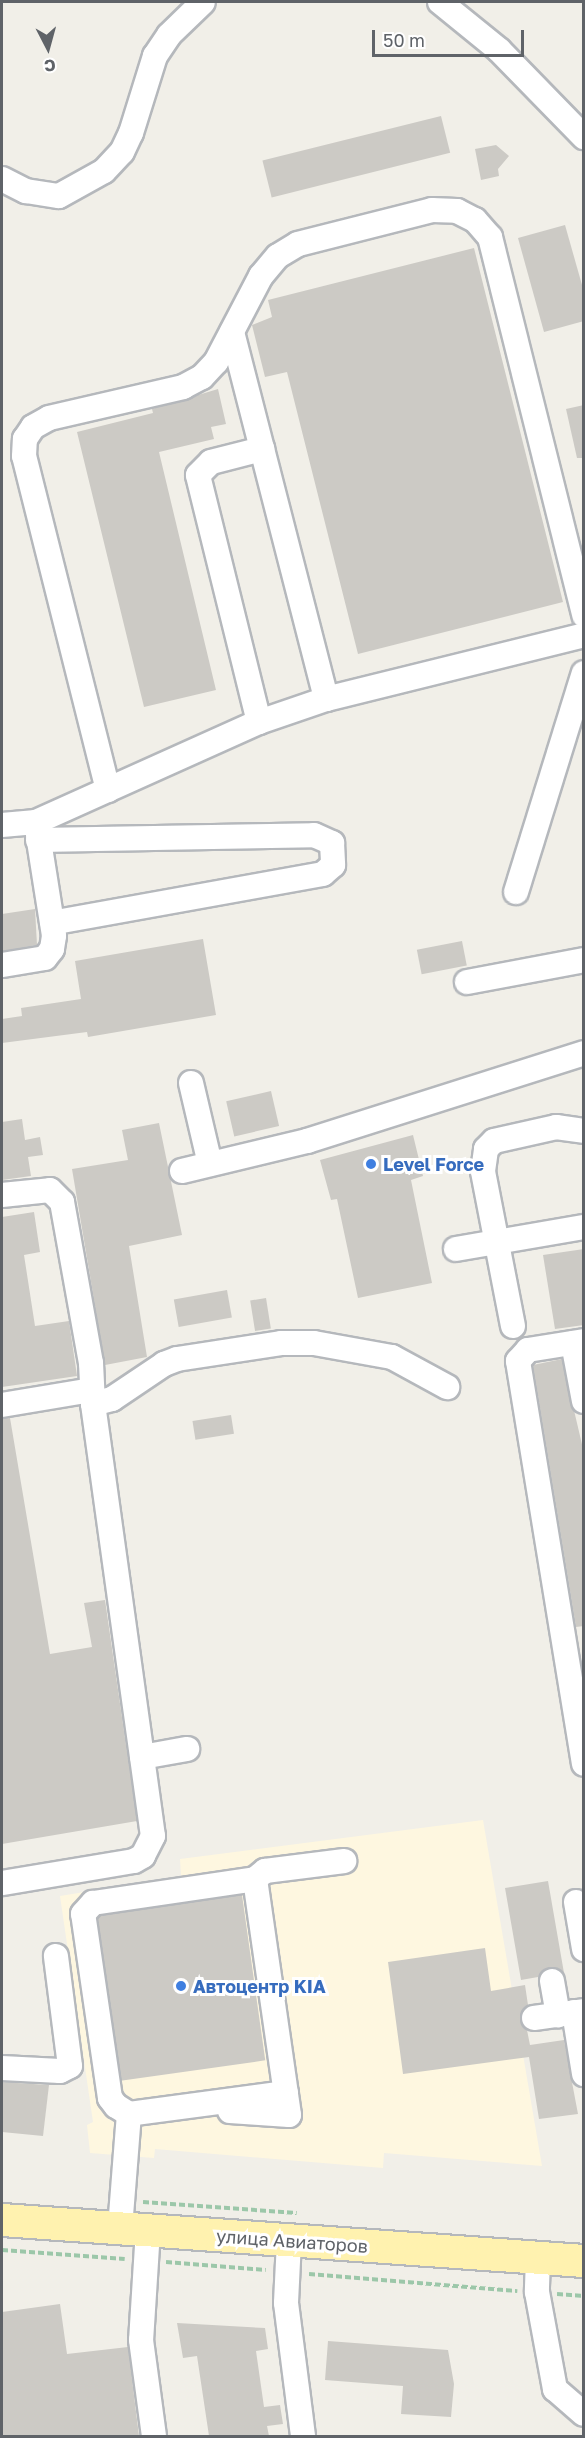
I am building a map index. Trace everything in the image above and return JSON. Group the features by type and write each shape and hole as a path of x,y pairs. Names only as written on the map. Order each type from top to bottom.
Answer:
{"main road":[{"name":"улица Авиаторов","path":"2,2220 584,2261"}],"street":[{"path":"2,179 26,191 59,196 104,171 122,152 131,133 155,56 169,35 203,2"},
{"path":"440,2 499,50 584,137"},
{"path":"108,790 24,456 26,439 33,426 49,418 193,382 216,362 261,276 278,256 298,244 432,210 458,211 475,220 490,237 584,615"},
{"path":"232,332 326,699"},
{"path":"259,722 198,475 211,462 262,449"},
{"path":"37,831 108,790 259,722 326,699 584,635"},
{"path":"516,892 584,674"},
{"path":"2,825 37,831 314,835 332,843 333,865 323,874 52,922"},
{"path":"2,965 45,958 52,948 52,922 37,831"},
{"path":"468,982 584,960"},
{"path":"182,1171 307,1141 584,1053"},
{"path":"191,1083 210,1164"},
{"path":"513,1326 483,1171 486,1149 494,1141 556,1127 584,1131"},
{"path":"2,1195 50,1190 62,1202 91,1363 92,1397 153,1836 143,1856 2,1883"},
{"path":"456,1249 584,1227"},
{"path":"584,1401 578,1342 528,1350 518,1361 584,1764"},
{"path":"2,1405 92,1397 112,1399 164,1364 177,1359 281,1343 314,1343 392,1358 447,1387"},
{"path":"142,1757 187,1749"},
{"path":"154,2436 141,2340 129,2114 110,2098 82,1922 86,1907 255,1879 265,1871 344,1861"},
{"path":"129,2114 178,2107 289,2115 255,1879"},
{"path":"576,1902 584,1948"},
{"path":"2,2068 60,2071 70,2066 56,1956"},
{"path":"552,1981 584,2074"},
{"path":"289,2241 286,2303 303,2436"},
{"path":"538,2258 537,2292 555,2389 584,2414"}],"shaded area":[{"path":"483,1820 542,2166 384,2153 383,2168 155,2149 154,2158 90,2153 87,2125 93,2122 60,1896 181,1876 180,1859"}],"building":[{"path":"441,116 450,153 272,197 262,161"},
{"path":"496,145 509,156 498,169 499,176 481,180 475,149"},
{"path":"565,225 584,292 584,321 544,332 518,238"},
{"path":"474,248 563,602 358,654 287,372 265,377 252,325 272,317 268,300"},
{"path":"218,389 226,424 211,427 214,439 159,452 216,690 144,707 77,432 153,413 152,409"},
{"path":"584,405 584,458 577,458 566,409"},
{"path":"35,909 37,945 2,951 2,914"},
{"path":"203,939 216,1015 88,1037 87,1032 2,1043 2,1019 22,1016 21,1008 81,999 75,961"},
{"path":"462,941 467,966 422,974 417,950"},
{"path":"271,1091 279,1126 234,1136 226,1101"},
{"path":"22,1119 25,1140 40,1137 43,1155 28,1157 31,1176 2,1180 2,1122"},
{"path":"159,1123 182,1235 129,1246 147,1357 105,1365 72,1169 128,1160 122,1130"},
{"path":"413,1135 423,1176 411,1180 432,1283 358,1298 337,1199 331,1200 320,1160"},
{"path":"34,1212 40,1252 24,1255 35,1326 69,1321 77,1376 2,1387 2,1217"},
{"path":"584,1249 584,1325 555,1329 543,1255"},
{"path":"227,1290 232,1318 179,1327 174,1299"},
{"path":"266,1298 271,1329 255,1331 250,1301"},
{"path":"562,1359 584,1453 584,1626 576,1627 533,1365"},
{"path":"231,1415 234,1434 195,1440 192,1421"},
{"path":"10,1418 50,1654 92,1647 84,1603 105,1600 137,1821 2,1844 2,1419"},
{"path":"548,1881 564,1973 550,1967 538,1977 521,1980 505,1888"},
{"path":"242,1895 265,2060 121,2081 97,1915"},
{"path":"485,1948 491,1991 525,1985 528,2005 520,2019 527,2030 530,2045 564,2040 578,2114 539,2119 529,2057 403,2074 388,1962"},
{"path":"2,2082 49,2085 43,2136 2,2132"},
{"path":"60,2304 67,2354 128,2347 139,2436 2,2436 2,2312"},
{"path":"177,2323 265,2328 268,2349 256,2351 264,2407 280,2405 283,2424 267,2426 269,2436 209,2436 197,2356 183,2358"},
{"path":"328,2341 448,2350 454,2384 451,2417 401,2414 403,2386 325,2380"}],"place":[{"name":"Level Force","path":"371,1164"},
{"name":"Автоцентр KIA","path":"181,1986"}]}
